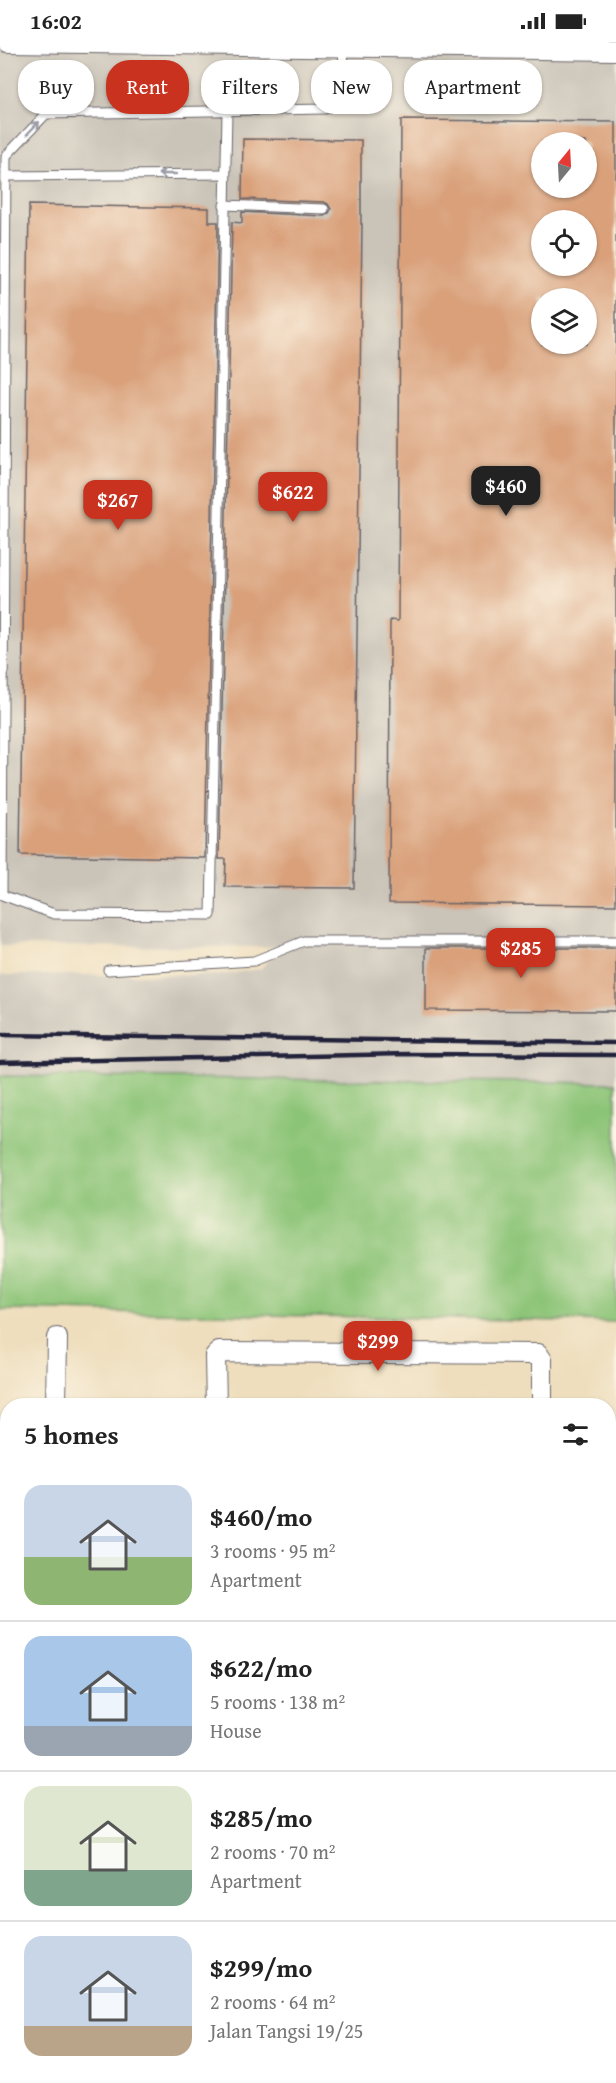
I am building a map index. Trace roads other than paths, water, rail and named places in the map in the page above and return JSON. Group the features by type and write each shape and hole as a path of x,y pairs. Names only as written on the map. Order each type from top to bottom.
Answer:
{"street":[{"path":"8,42 616,50"},
{"path":"56,1398 57,1338"},
{"path":"216,1398 215,1356 219,1352 538,1354 542,1360 542,1398"}],"lane":[{"path":"299,110 325,109 339,102 345,88 343,47"},
{"path":"201,111 46,114 6,156 2,895 54,914 211,915 227,114"},
{"path":"6,176 225,174"},
{"path":"224,205 324,209"},
{"path":"108,969 254,961 303,941 616,941"}],"railway":[{"path":"0,1035 616,1043"},
{"path":"0,1062 407,1054 616,1055"}]}
